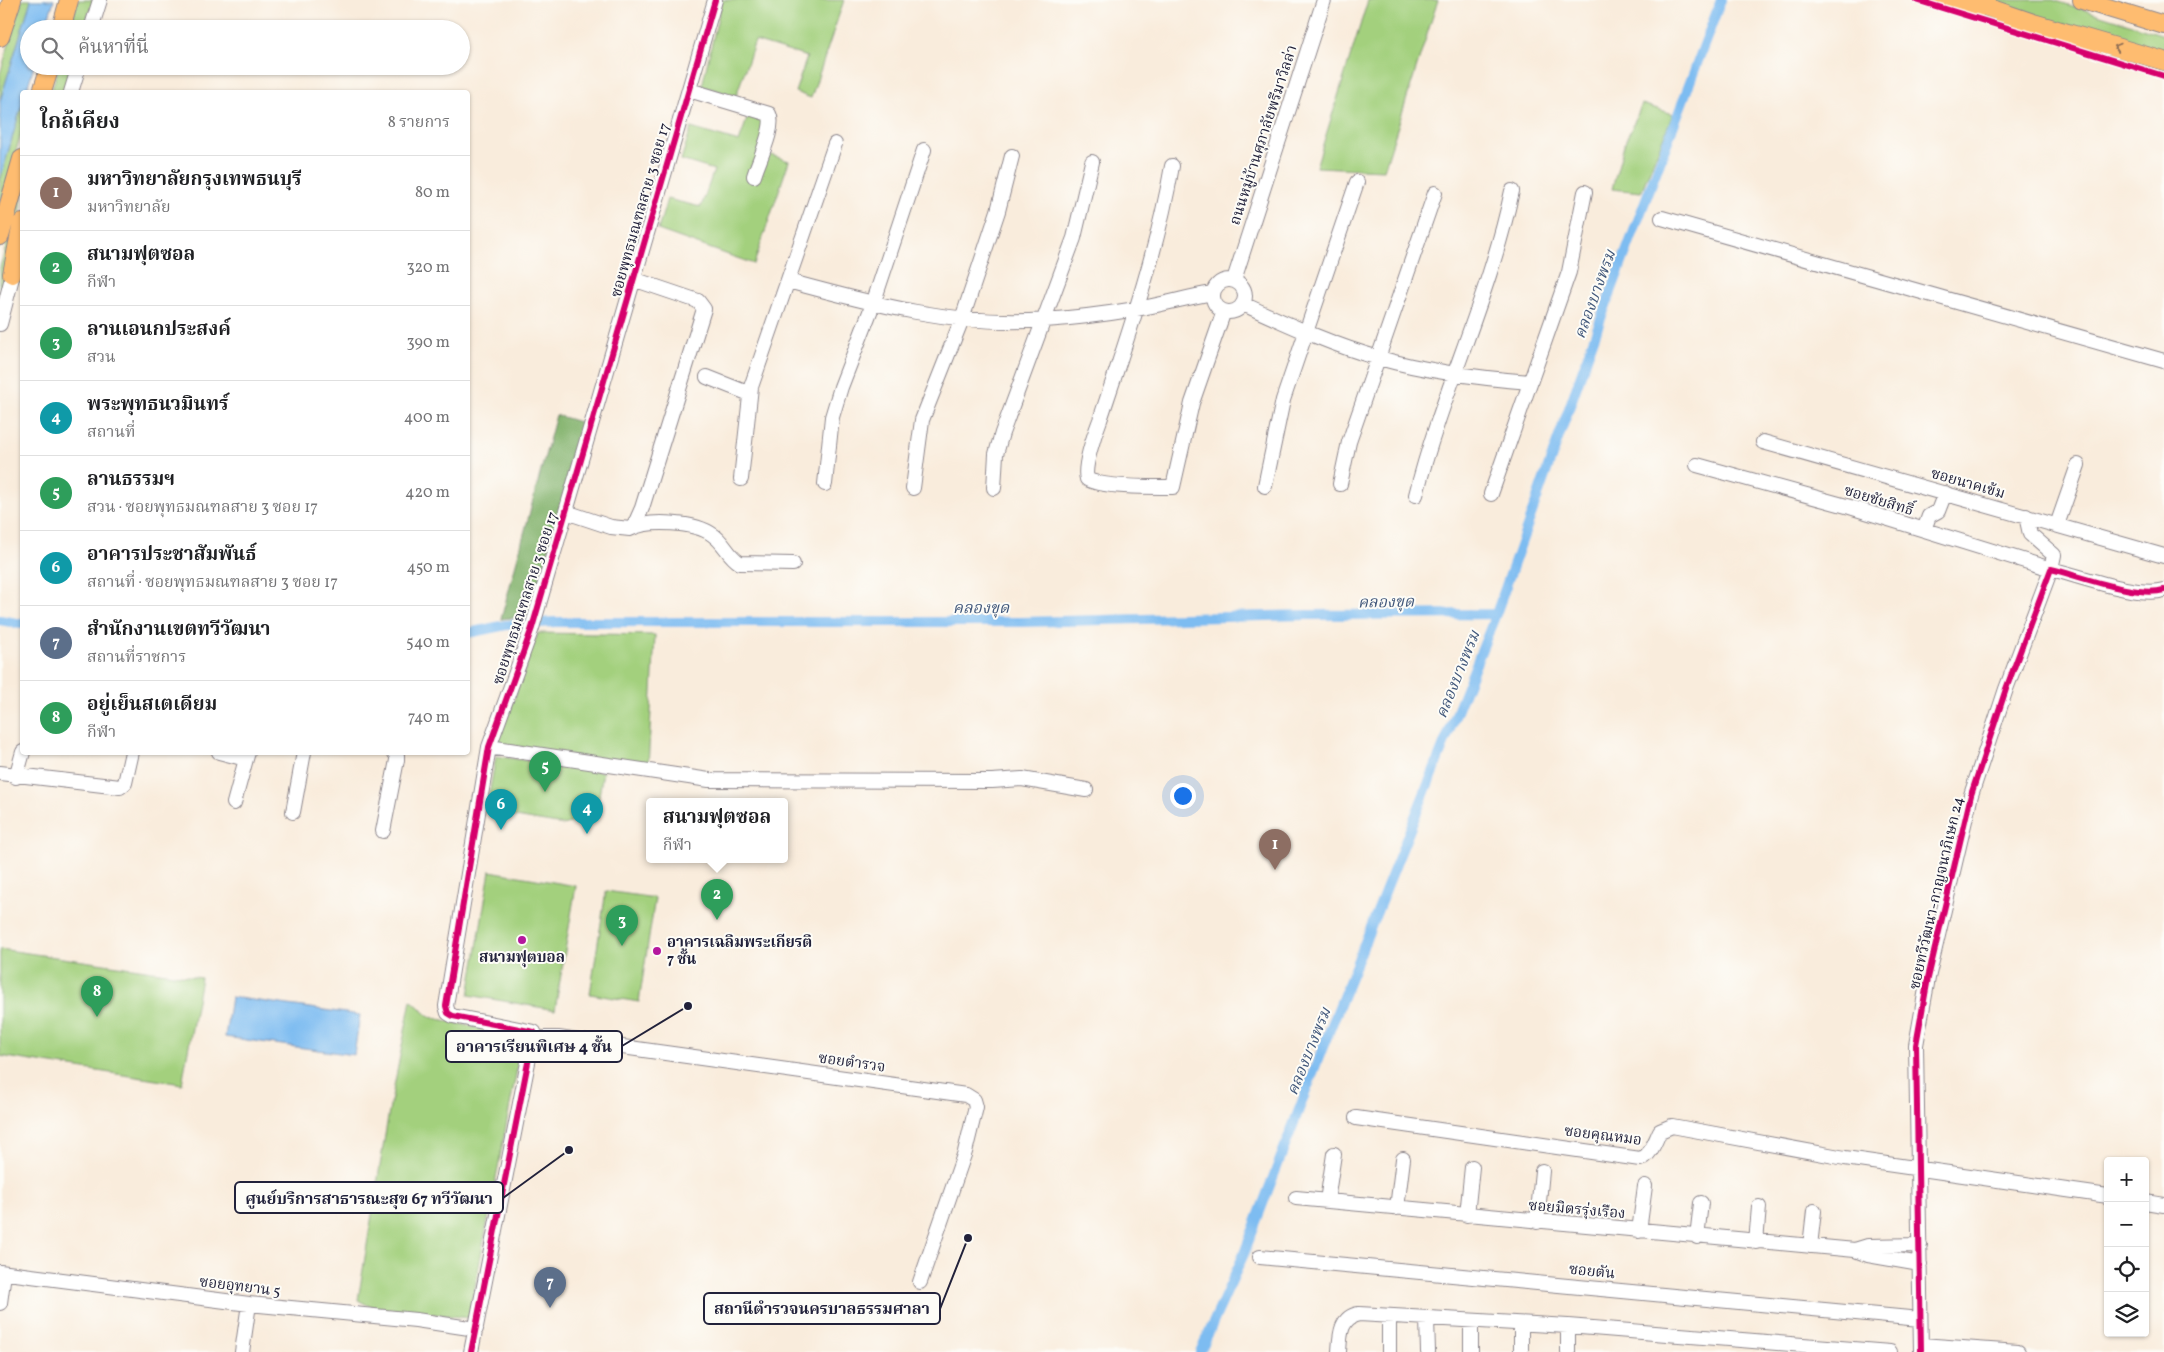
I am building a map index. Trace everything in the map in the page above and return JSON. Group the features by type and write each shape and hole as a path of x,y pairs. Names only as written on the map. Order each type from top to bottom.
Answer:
{"main road":[{"path":"0,37 12,0"},
{"path":"63,20 69,0"},
{"path":"1938,0 2033,23 2164,61"},
{"path":"1966,0 2033,23"},
{"path":"2082,0 2164,25"},
{"path":"43,90 47,75"},
{"path":"0,236 20,166"},
{"path":"12,274 20,232"}],"street":[{"path":"94,20 100,0"},
{"name":"ซอยพุทธมณฑลสาย 3 ซอย 17","path":"533,1038 534,1032 461,1018 448,1012 446,1006 474,826 489,747 532,628 715,0"},
{"name":"ถนนหมู่บ้านศุภาลัยพรีมาวิลล่า","path":"1234,280 1324,0"},
{"path":"72,90 76,75"},
{"path":"689,90 769,114 772,119 770,128 754,176"},
{"path":"741,479 750,394 762,350 835,144"},
{"path":"825,484 832,417 841,387 873,304 924,150"},
{"path":"913,488 922,420 962,318 998,211 1012,156"},
{"path":"994,488 996,454 1002,433 1074,238 1092,162"},
{"path":"1172,166 1161,226 1137,309 1096,430 1086,478 1092,482 1172,486 1192,403 1224,311"},
{"path":"1264,486 1283,400 1358,182"},
{"path":"1416,495 1427,453 1504,231 1512,191"},
{"path":"1340,484 1349,442 1435,192"},
{"path":"1491,494 1569,272 1585,192"},
{"path":"1662,218 2164,361"},
{"path":"0,324 12,274 20,252"},
{"path":"633,279 698,301 704,309 642,508 634,526"},
{"path":"788,280 873,304 962,318 1044,320 1137,309 1214,293"},
{"path":"1234,280 1245,290 1243,304 1233,312 1224,311 1214,302 1214,293 1221,282 1234,280"},
{"path":"1243,304 1305,332 1378,358 1454,375 1530,382"},
{"path":"707,377 750,394"},
{"name":"ซอยนาคเข้ม","path":"1763,442 2164,556"},
{"name":"ซอยชัยสิทธิ์","path":"1697,465 1924,530 2051,569"},
{"path":"2057,525 2078,465"},
{"path":"1924,530 1929,516 1938,511 1945,493"},
{"path":"566,512 611,527 630,529 634,526 658,522 702,530 716,537 733,559 740,562 793,564"},
{"path":"2026,516 2030,534 2054,555 2051,569 2135,591 2154,593 2164,590"},
{"name":"ซอยทวีวัฒนา-กาญจนาภิเษก 24","path":"1921,1348 1916,1045 1928,978 1971,795 2006,689 2051,569"},
{"path":"489,747 709,780 992,781 1022,779 1086,790"},
{"path":"16,776 21,755"},
{"path":"0,773 120,787 126,783 131,755"},
{"path":"293,812 303,755"},
{"path":"383,832 397,755"},
{"path":"234,803 247,756"},
{"path":"471,1352 533,1038"},
{"name":"ซอยตำรวจ","path":"533,1038 569,1040 966,1094 974,1100 976,1107 965,1152 920,1282"},
{"name":"ซอยคุณหมอ","path":"1356,1118 1640,1159 1645,1158 1650,1153 1660,1131 1672,1126 1845,1158 2104,1195"},
{"path":"1327,1201 1334,1154"},
{"path":"1397,1208 1403,1159"},
{"path":"1467,1215 1472,1167"},
{"path":"1537,1222 1542,1171"},
{"path":"1639,1231 1645,1186"},
{"name":"ซอยมิตรรุ่งเรือง","path":"1296,1198 1537,1222 1854,1250 1868,1255 1920,1264"},
{"path":"1698,1237 1701,1203"},
{"path":"2149,1203 2164,1205"},
{"path":"1756,1242 1759,1207"},
{"path":"1810,1246 1814,1211"},
{"name":"ซอยมิตรรุ่งเรือง","path":"1854,1250 1868,1246 1920,1245"},
{"name":"ซอยตัน","path":"1260,1257 1920,1319"},
{"path":"0,1303 2,1273"},
{"name":"ซอยอุทยาน 5","path":"2,1273 249,1304 416,1320 476,1329"},
{"path":"242,1352 249,1304"},
{"path":"1339,1352 1341,1330 1349,1318 1359,1314 1568,1326 1890,1352"},
{"path":"1389,1316 1389,1352"},
{"path":"1427,1318 1428,1352"},
{"path":"1471,1321 1471,1352"},
{"path":"1521,1324 1521,1352"},
{"path":"1568,1326 1568,1352"},
{"path":"1921,1348 2018,1352"}],"green space":[{"path":"22,0 31,0 25,20 20,20 20,36 0,101 0,74"},
{"path":"78,0 93,0 87,20 72,20"},
{"path":"722,0 844,0 811,98 795,92 807,57 755,41 736,96 702,86"},
{"path":"1368,0 1438,0 1384,170 1316,167"},
{"path":"1986,0 2053,0 2164,35 2164,55"},
{"path":"56,75 70,75 66,90 52,90"},
{"path":"1642,104 1673,114 1641,192 1612,189 1624,145"},
{"path":"20,111 20,137 0,206 0,180"},
{"path":"748,116 774,125 765,153 789,161 754,264 658,230 667,199 701,207 714,170 681,160 691,128 739,142"},
{"path":"20,197 18,230 0,297 0,267"},
{"path":"556,415 586,424 529,616 501,619"},
{"path":"538,633 655,635 648,768 498,743"},
{"path":"496,756 603,772 596,814 563,825 486,812"},
{"name":"สนามฟุตบอล","path":"490,871 576,886 555,1010 469,995"},
{"path":"606,891 655,898 639,1002 590,994"},
{"path":"0,949 201,978 182,1084 0,1056"},
{"path":"411,1000 430,1017 523,1038 469,1318 371,1307 358,1300 388,1117"}],"water":[{"path":"31,0 54,0 48,20 25,20"},
{"path":"20,36 20,75 31,75 27,90 20,90 20,111 0,180 0,101"},
{"path":"231,997 360,1015 354,1055 225,1037"}],"waterway":[{"name":"คลองบางพรม","path":"1200,1352 1243,1256 1321,1052 1496,614 1600,321 1721,0"},
{"name":"คลองขุด","path":"470,633 506,625 555,622 1021,622 1307,615 1496,614"},
{"name":"คลองขุด","path":"0,620 20,624"}],"cycle path":[{"path":"471,1352 534,1032 453,1016 448,1013 446,1006 489,747 532,628 715,0"},
{"path":"1916,0 2164,76"},
{"path":"1921,1352 1916,1045 1928,978 1971,795 2006,689 2051,569 2124,589 2153,592 2164,590"}],"place":[{"name":"ลานธรรมฯ","path":"545,792"},
{"name":"อาคารประชาสัมพันธ์","path":"501,830"},
{"name":"พระพุทธนวมินทร์","path":"587,834"},
{"name":"มหาวิทยาลัยกรุงเทพธนบุรี","path":"1275,870"},
{"name":"สนามฟุตซอล","path":"717,920"},
{"name":"สนามฟุตบอล","path":"522,940"},
{"name":"ลานเอนกประสงค์","path":"622,946"},
{"name":"อาคารเฉลิมพระเกียรติ 7 ชั้น","path":"657,951"},
{"name":"อาคารเรียนพิเศษ 4 ชั้น","path":"688,1006"},
{"name":"อยู่เย็นสเตเดียม","path":"97,1017"},
{"name":"ศูนย์บริการสาธารณะสุข 67 ทวีวัฒนา","path":"569,1150"},
{"name":"สถานีตำรวจนครบาลธรรมศาลา","path":"968,1238"},
{"name":"สำนักงานเขตทวีวัฒนา","path":"550,1308"}]}
